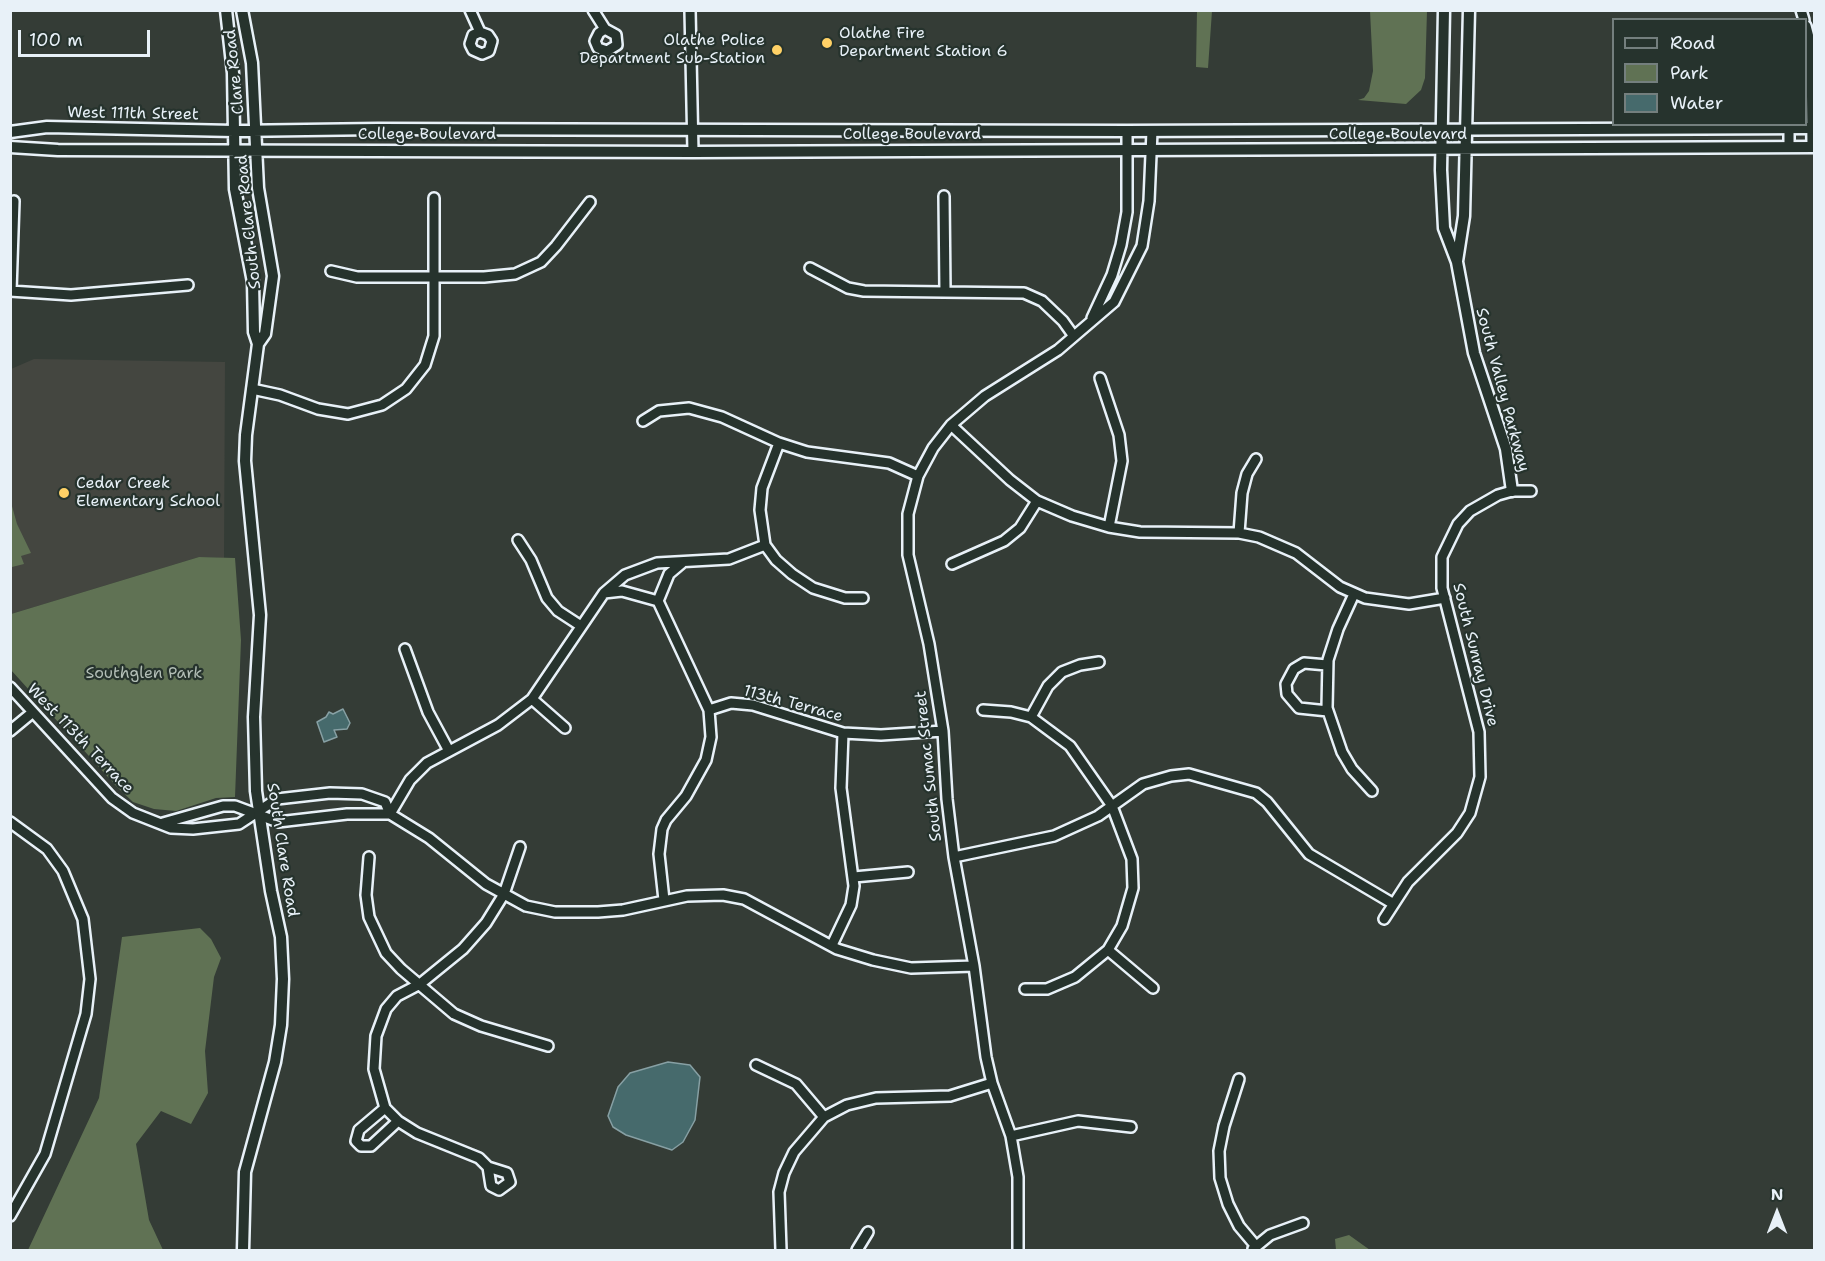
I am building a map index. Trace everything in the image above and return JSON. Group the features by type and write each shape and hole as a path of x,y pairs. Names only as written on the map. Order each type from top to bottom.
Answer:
{"street":[{"name":"Clare Road","path":"226,10 233,74 234,131"},
{"name":"Clare Road","path":"242,10 252,63 256,131"},
{"path":"470,10 480,32"},
{"path":"593,10 605,29"},
{"path":"690,10 693,152"},
{"name":"South Valley Parkway","path":"1444,10 1444,228 1457,262 1474,353 1504,442 1512,491"},
{"name":"South Valley Parkway","path":"1457,262 1464,216 1469,10"},
{"path":"1807,30 1811,45 1813,147"},
{"name":"College Boulevard","path":"256,131 693,129 1127,131 1789,126 1813,128"},
{"path":"1789,126 1789,146"},
{"name":"West 111th Street","path":"10,132 47,127 256,131"},
{"name":"South Sumac Street","path":"1019,1249 1018,1177 1011,1136 992,1083 954,857 947,799 943,731 929,644 908,555 909,514 918,477 933,448 951,425 985,396 1058,350 1114,302 1142,246 1149,201 1152,130"},
{"name":"South Clare Road","path":"234,131 235,189 253,282 254,332 258,344 245,461 260,615 254,717 258,814 281,937 282,999 275,1062 245,1172 243,1251"},
{"name":"South Clare Road","path":"256,131 260,209 273,276 265,334 258,344"},
{"name":"South Sumac Street","path":"1091,320 1112,275 1121,245 1127,212 1127,131"},
{"name":"College Boulevard","path":"10,147 58,150 693,152 1813,147"},
{"path":"944,196 945,291"},
{"path":"252,389 280,395 331,412 361,412 395,397 406,389 425,365 434,336 435,198"},
{"path":"14,201 11,291 71,295 188,285"},
{"path":"331,271 357,277 435,277 500,276 528,269 541,262 556,246 590,202"},
{"path":"810,268 848,288 864,291 1024,293 1041,301 1073,335"},
{"path":"1100,378 1119,435 1122,461 1109,527"},
{"path":"644,421 659,411 689,408 722,417 779,443 831,457 889,463 918,477"},
{"path":"951,425 1010,480 1037,501 1072,516 1109,527 1140,532 1239,533 1259,537 1296,553 1354,594 1385,602 1408,604 1445,598"},
{"path":"779,443 762,488 760,510 765,545 776,560 813,588 845,598 863,598"},
{"path":"1239,533 1242,494 1247,474 1256,459"},
{"name":"South Sunray Drive","path":"1383,919 1407,882 1457,833 1470,813 1480,777 1479,732 1445,598 1441,570 1443,557 1458,524 1482,502 1512,491 1531,491"},
{"path":"952,564 1004,541 1020,528 1037,501"},
{"path":"518,540 531,560 547,598 558,611 581,626"},
{"path":"163,823 205,813 223,806 235,806 278,822 347,814 390,814 415,774 427,763 498,725 531,699 604,593 625,575 640,567 657,563 729,559 765,545"},
{"path":"664,900 659,854 662,830 666,819 686,796 706,760 711,737 709,710 658,601 669,574 682,563"},
{"path":"604,593 622,591 658,601"},
{"path":"1354,594 1338,629 1327,665 1328,711 1342,752 1352,769 1372,791"},
{"path":"405,649 428,712 449,751"},
{"path":"1031,717 1048,686 1062,672 1080,665 1099,662"},
{"path":"1327,665 1304,663 1294,669 1286,684 1287,694 1299,708 1328,711"},
{"name":"West 113th Terrace","path":"10,687 112,798 133,813 171,828 239,824 258,814 278,799 344,792 373,796 385,802 390,814 429,838 486,885 526,906 573,914 623,910 664,900 713,895 744,899 832,945 873,960 911,968 974,966"},
{"path":"531,699 565,728"},
{"name":"113th Terrace","path":"709,710 731,703 753,705 843,733 881,735 943,731"},
{"path":"983,710 1011,712 1031,717 1070,746 1112,806 1132,859 1133,888 1122,926 1108,950 1075,977 1047,989 1025,989"},
{"path":"10,731 33,712"},
{"path":"832,945 851,905 854,877 841,788 843,733"},
{"path":"954,857 1054,836 1081,826 1143,784 1171,776 1192,775 1241,787 1267,802 1309,854 1392,903"},
{"path":"10,822 47,849 63,871 83,920 88,945 90,979 86,1014 45,1154 10,1216"},
{"path":"488,1167 468,1151 417,1133 398,1121 385,1108 374,1069 377,1030 386,1009 397,996 420,984 472,940 504,894 519,848"},
{"path":"369,857 366,896 369,917 386,953 443,1007 464,1019 548,1046"},
{"path":"854,877 908,872"},
{"path":"1108,950 1153,988"},
{"path":"756,1065 796,1084 824,1117"},
{"path":"1239,1079 1219,1151 1220,1178 1228,1204 1253,1248 1270,1235 1303,1223"},
{"path":"781,1251 779,1192 784,1173 794,1152 824,1117 848,1105 876,1098 950,1096 992,1083"},
{"path":"385,1108 359,1130 356,1141 361,1146 371,1146 398,1121"},
{"path":"1011,1136 1078,1121 1131,1127"},
{"path":"857,1251 868,1233"}],"shaded area":[{"path":"34,359 225,362 224,558 199,557 11,614 11,369"}],"green space":[{"path":"1197,11 1212,11 1208,68 1196,67"},
{"path":"1370,11 1427,11 1425,78 1421,90 1406,104 1358,100 1364,98 1369,91 1373,71"},
{"path":"10,499 17,524 31,553 21,556 24,564 12,567"},
{"name":"Southglen Park","path":"199,557 235,558 241,640 235,797 216,798 176,811 154,809 133,802 117,787 11,670 11,614"},
{"path":"200,928 211,939 221,958 214,977 205,1051 208,1093 191,1124 161,1111 136,1144 149,1220 163,1250 28,1250 99,1098 122,937"},
{"path":"1349,1235 1370,1250 1336,1250 1335,1239"}],"water":[{"path":"343,709 350,723 347,729 334,730 337,737 324,742 317,722 326,717 329,712 333,714"},
{"path":"668,1062 690,1065 700,1077 695,1120 683,1142 672,1150 626,1135 613,1127 608,1116 618,1087 630,1073"}],"place":[{"name":"Olathe Fire Department Station 6","path":"827,43"},
{"name":"Olathe Police Department Sub-Station","path":"777,50"},
{"name":"Cedar Creek Elementary School","path":"64,493"}]}
